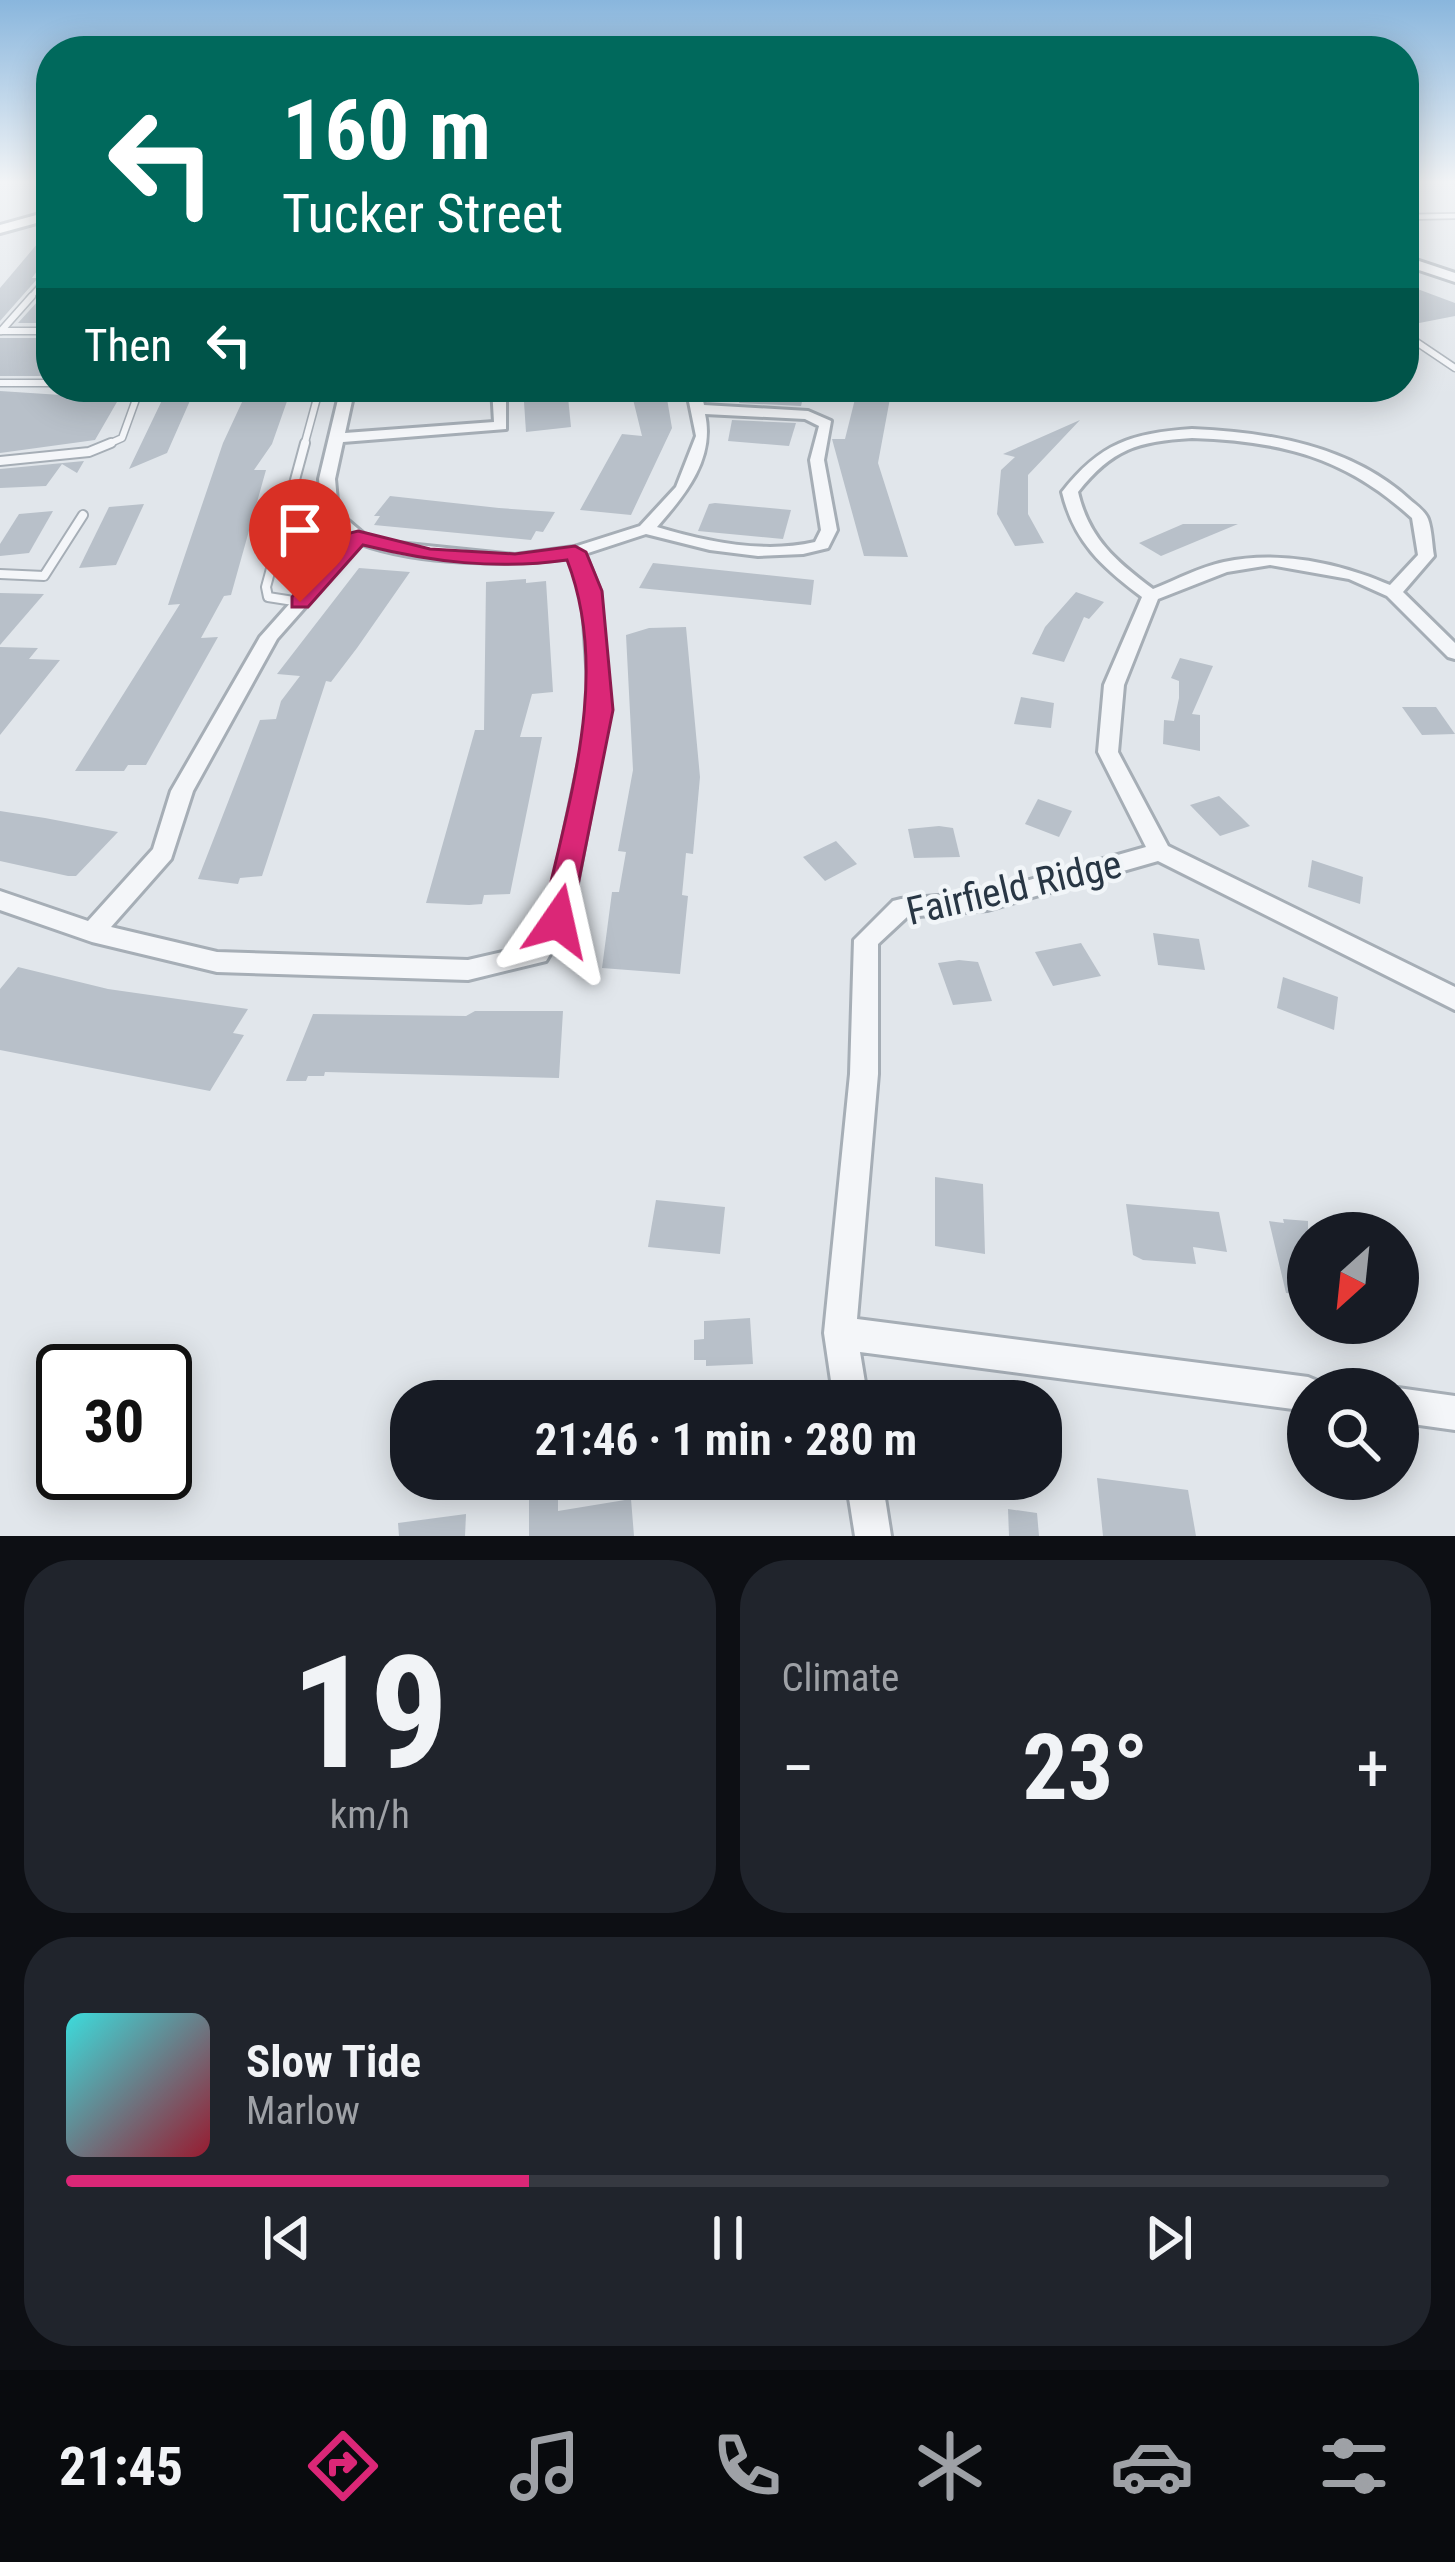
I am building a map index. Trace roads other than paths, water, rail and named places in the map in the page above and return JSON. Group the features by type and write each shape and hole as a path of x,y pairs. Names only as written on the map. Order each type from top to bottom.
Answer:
{"street":[{"path":"1419,265 1455,278"},
{"path":"345,402 328,488 330,514 358,537 386,547 515,560 575,552 646,529 683,488 703,436 695,402"},
{"path":"337,438 501,426 500,402"},
{"path":"646,529 686,542 801,552 822,545 829,530 817,460 826,424 808,415 697,409"},
{"path":"1393,592 1426,556 1420,517 1377,480 1325,456 1256,439 1187,435 1135,441 1096,460 1070,492 1076,522 1098,556 1151,596 1223,567 1270,560 1353,575 1393,592 1455,653"},
{"path":"92,932 163,853 182,790 269,637 358,537"},
{"path":"0,900 92,932 217,962 468,970 537,954 558,921 600,710 591,591 575,552"},
{"name":"Fairfield Ridge","path":"1151,596 1114,686 1108,752 1160,852 1455,999"},
{"name":"Fairfield Ridge","path":"848,1380 840,1333 864,1074 866,940 901,908 987,901 1160,852"},
{"path":"840,1333 1287,1391"},
{"path":"1419,1408 1455,1413"},
{"path":"867,1500 873,1536"}],"lane":[{"path":"1,331 36,291"},
{"path":"1,331 36,331"},
{"path":"1419,344 1455,368"},
{"path":"0,382 36,382"},
{"path":"0,461 89,452 122,438 135,402"},
{"path":"300,602 268,597 266,586 316,402"},
{"path":"292,492 328,488"},
{"path":"0,574 44,576 83,515"}]}
